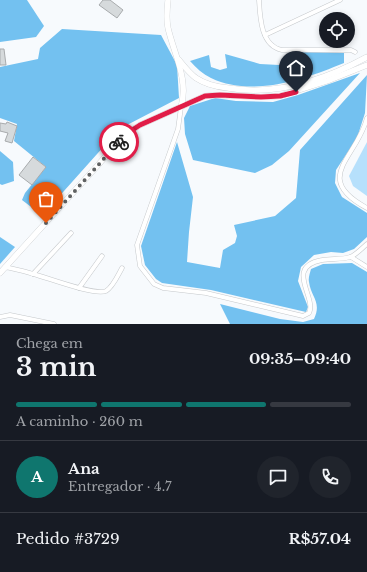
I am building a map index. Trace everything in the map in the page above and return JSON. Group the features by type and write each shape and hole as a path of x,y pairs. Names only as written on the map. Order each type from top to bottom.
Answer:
{"main road":[{"path":"168,0 168,26 179,60 182,78 184,95 182,107"},
{"path":"179,60 191,74 207,83 224,88 248,91 281,88 330,74 366,58"},
{"path":"0,273 126,134 140,125 205,96 280,96 327,81 367,65"},
{"path":"182,78 186,74 191,74"},
{"path":"205,96 209,89 207,83"},
{"path":"184,95 192,101"}],"street":[{"path":"259,0 260,15 265,35 271,46 282,50 351,50 355,52"},
{"path":"265,35 340,0"},
{"path":"182,107 178,129 137,245 140,266 154,284 162,288 206,293 303,316 309,313 312,306 303,279 305,270 316,261 351,257 367,244"},
{"path":"367,118 362,133 340,169 339,177 344,192 359,204 367,208"},
{"path":"33,274 71,233"},
{"path":"79,288 102,256"},
{"path":"351,257 367,267"},
{"path":"5,267 79,288 102,291 110,287 122,268"},
{"path":"0,317 10,315 54,324"}],"shaded area":[{"path":"0,0 27,0 44,26 36,37 0,42"},
{"path":"62,29 161,35 177,65 179,98 127,125 114,135 47,210 39,213 22,200 25,193 46,167 14,141 17,124 0,118 0,67 38,59 40,48"},
{"path":"299,52 344,53 344,63 313,75 279,84 244,86 227,84 211,78 200,71 190,61 209,55 211,67 220,70 227,68 225,54 260,64 298,66"},
{"path":"360,73 289,151 272,165 255,173 193,160 185,134 184,118 190,106 215,98 236,101 273,102 298,95"},
{"path":"367,75 365,113 357,138 336,170 335,183 342,197 367,213 367,237 354,249 343,253 331,252 314,255 301,267 298,281 308,307 306,312 211,290 162,283 156,279 145,265 141,246 177,142 193,197 187,262 220,268 223,250 235,243 237,236 234,225 275,216 296,198 300,150"},
{"path":"367,142 367,196 353,186 349,176"},
{"path":"0,151 13,162 14,181 2,185 0,184"},
{"path":"0,237 15,247 0,264"},
{"path":"352,263 367,272 367,324 230,324 220,304 280,319 303,322 314,319 317,308 310,287 309,276 311,269 323,264"}],"building":[{"path":"103,0 110,0 123,10 117,18 99,5"},
{"path":"0,49 4,49 6,65 0,65"},
{"path":"7,122 17,126 12,143 5,141 8,133 0,131 0,123 6,124"},
{"path":"33,157 46,167 32,185 19,175"}],"way so far":[{"path":"46,223 119,142"}],"route":[{"path":"119,142 126,134 140,125 159,118 205,96 220,95 261,97 280,96 296,92"}]}
